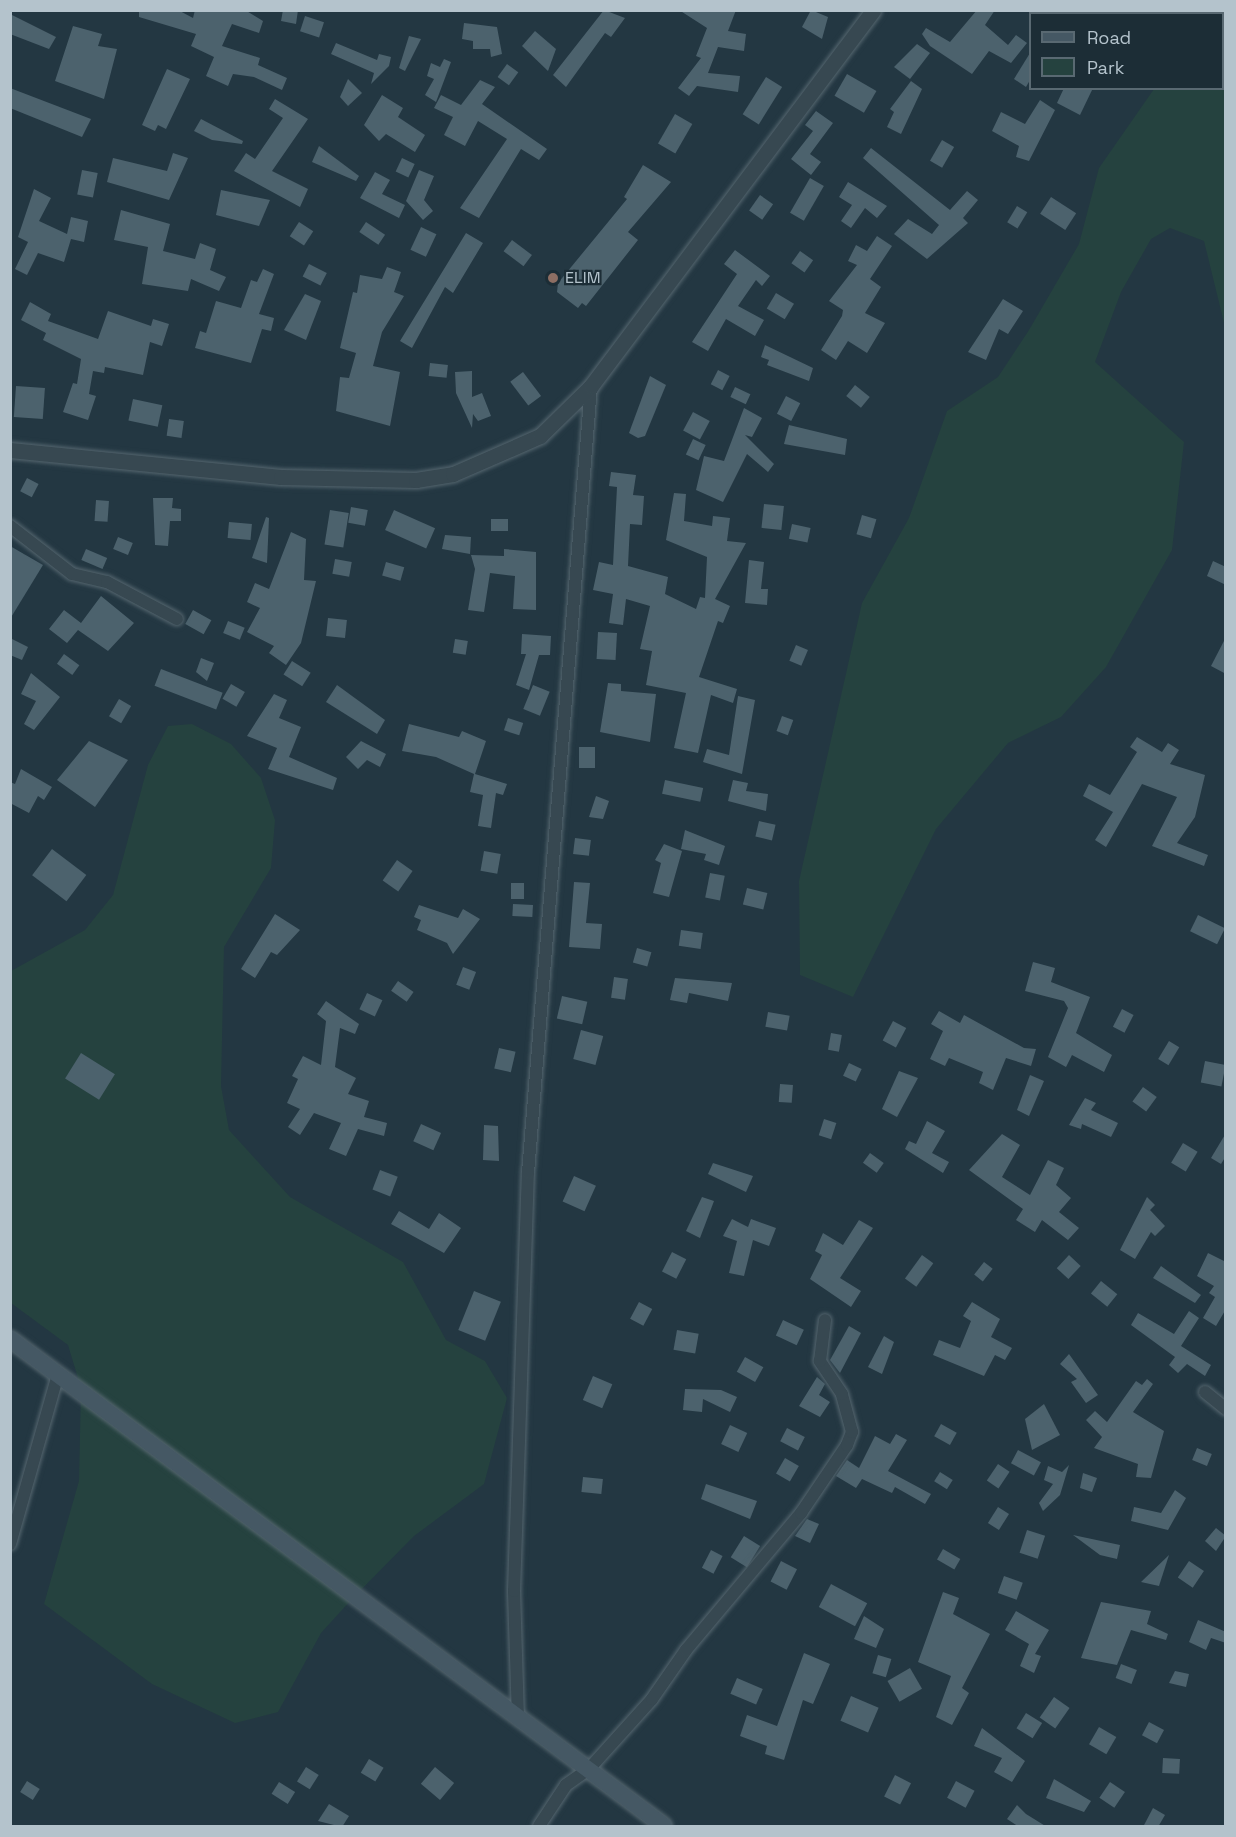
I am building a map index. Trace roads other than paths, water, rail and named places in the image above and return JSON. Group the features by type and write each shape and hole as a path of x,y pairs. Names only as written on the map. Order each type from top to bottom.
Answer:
{"main road":[{"path":"10,1339 664,1827"}],"street":[{"path":"10,450 281,477 416,480 453,474 540,436 591,386 873,10"},
{"path":"518,1719 514,1591 528,1173 591,386"},
{"path":"10,526 72,574 107,582 177,619"},
{"path":"539,1827 566,1785 589,1769 801,1513 847,1444 852,1432 842,1394 820,1361 825,1320"},
{"path":"10,1544 58,1374"},
{"path":"1205,1392 1226,1409"}],"place":[{"name":"ELIM","path":"553,278"}]}
